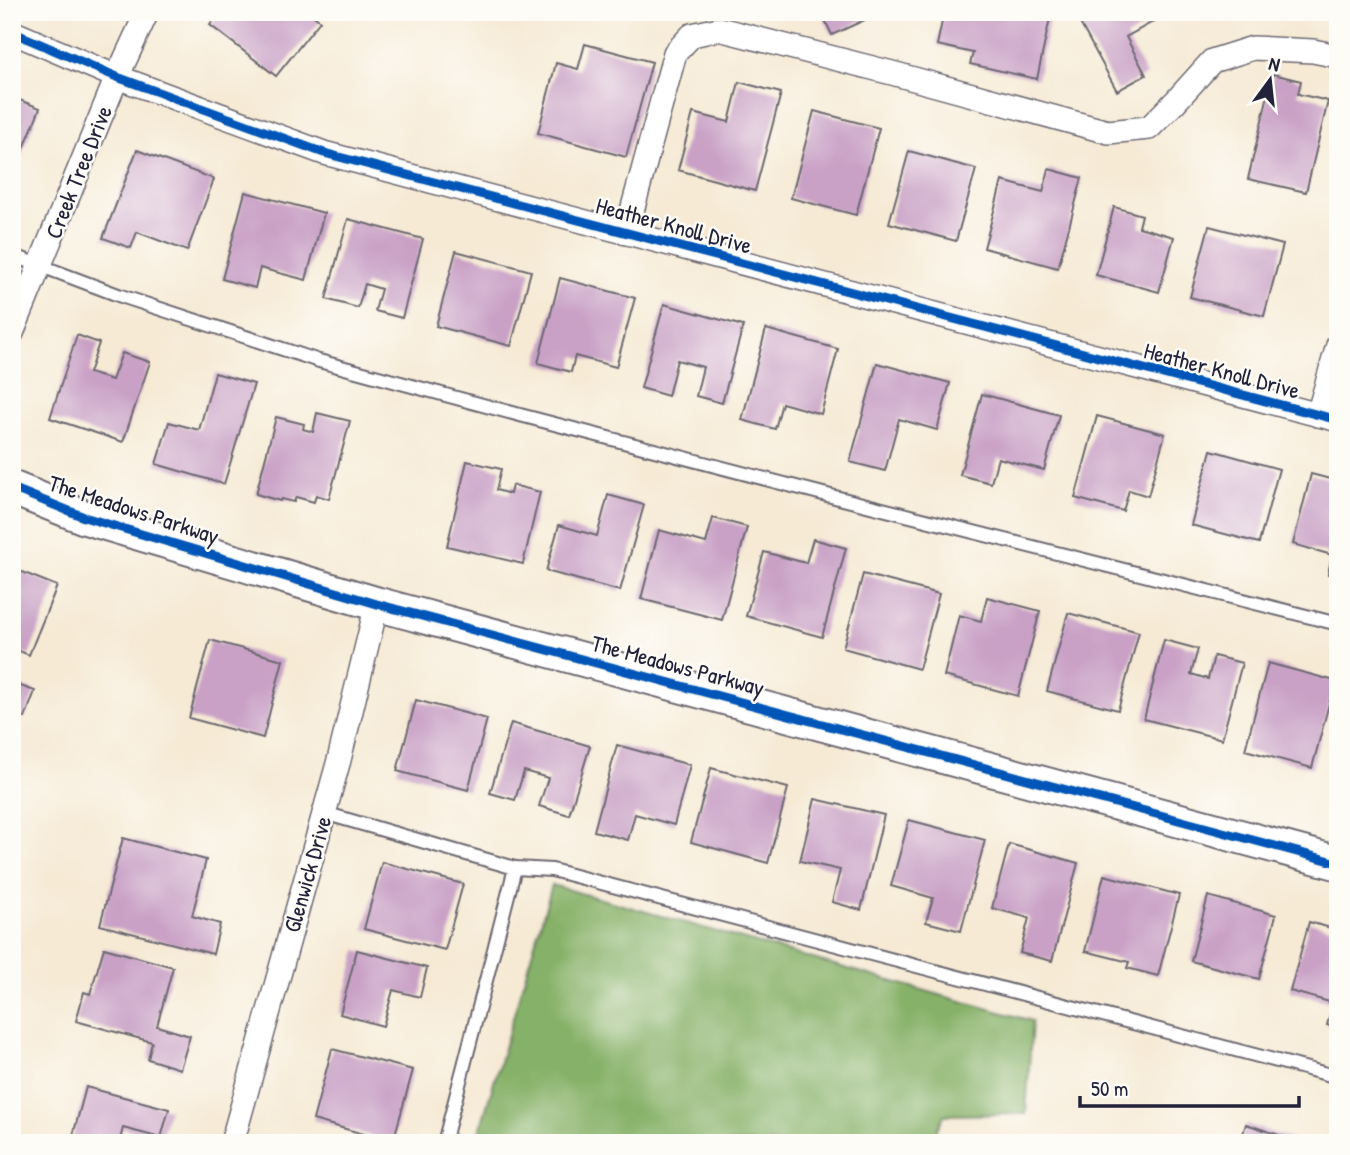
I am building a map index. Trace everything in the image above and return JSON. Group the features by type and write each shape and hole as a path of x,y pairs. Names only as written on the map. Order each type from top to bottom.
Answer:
{"street":[{"name":"Creek Tree Drive","path":"12,333 117,77 148,12"},
{"path":"626,233 675,53 692,35 719,29 1108,132 1149,128 1212,61 1253,48 1312,51 1338,56"},
{"name":"Heather Knoll Drive","path":"12,32 117,77 324,153 1328,418"},
{"path":"1328,418 1338,345"},
{"name":"The Meadows Parkway","path":"12,488 84,517 377,604 1338,863"},
{"name":"Glenwick Drive","path":"232,1143 324,813 377,604"}],"lane":[{"path":"12,255 121,296 333,364 827,495 1338,624"},
{"path":"324,813 515,868 552,870 1338,1077"},
{"path":"444,1143 515,868"}],"green space":[{"path":"552,885 1032,1021 1026,1114 944,1115 930,1143 476,1143"}],"building":[{"path":"220,12 309,12 320,21 276,76 210,25"},
{"path":"821,12 882,12 832,35"},
{"path":"944,12 1026,12 1050,18 1037,79 970,64 973,53 937,45"},
{"path":"1074,12 1166,12 1167,14 1126,37 1146,75 1117,91"},
{"path":"1187,12 1222,12 1222,15 1188,18"},
{"path":"585,44 652,62 626,157 538,133 556,63 578,69"},
{"path":"1273,74 1301,81 1298,94 1328,101 1306,192 1248,179"},
{"path":"739,82 781,93 755,191 678,170 693,113 729,122"},
{"path":"12,97 40,108 12,178"},
{"path":"814,111 879,128 856,215 791,198"},
{"path":"137,150 214,179 187,251 137,232 131,248 103,238"},
{"path":"909,151 976,169 956,241 889,223"},
{"path":"1049,169 1082,178 1058,268 984,248 1002,181 1043,192"},
{"path":"245,192 324,213 306,280 260,268 255,288 222,279"},
{"path":"1114,207 1142,215 1139,227 1174,237 1159,292 1096,275"},
{"path":"348,219 423,239 402,318 375,311 381,289 365,284 358,308 326,299"},
{"path":"1209,226 1283,245 1264,316 1190,297"},
{"path":"456,251 531,271 511,346 436,326"},
{"path":"560,278 635,298 616,367 575,356 571,372 538,363"},
{"path":"664,304 743,326 722,403 696,396 703,367 677,360 668,396 641,388"},
{"path":"766,329 838,349 821,414 782,403 775,429 742,420"},
{"path":"77,335 99,343 89,373 112,380 122,353 150,362 123,442 50,418"},
{"path":"877,363 950,383 937,430 899,419 885,471 850,462"},
{"path":"215,373 254,384 224,484 156,464 169,422 199,430"},
{"path":"982,394 1059,415 1044,470 998,458 991,483 960,475"},
{"path":"317,413 350,421 329,499 316,495 314,502 296,497 294,502 256,494 276,417 304,424 303,429 313,432"},
{"path":"1097,416 1165,434 1148,496 1129,490 1123,511 1075,498"},
{"path":"1211,450 1279,469 1259,543 1191,525"},
{"path":"467,461 501,469 496,490 510,494 512,485 540,492 523,564 447,546"},
{"path":"1311,474 1338,481 1338,577 1328,574 1332,555 1293,544"},
{"path":"608,495 644,505 620,591 546,571 559,525 597,536"},
{"path":"713,518 747,527 722,620 641,599 659,530 706,543"},
{"path":"813,539 846,548 822,637 746,616 764,552 806,563"},
{"path":"12,568 57,586 29,655 12,648"},
{"path":"863,574 939,594 919,669 843,648"},
{"path":"987,597 1040,611 1018,696 944,676 959,615 981,621"},
{"path":"1068,613 1139,632 1118,710 1047,691"},
{"path":"210,640 283,660 263,738 189,718"},
{"path":"1164,640 1198,649 1191,674 1208,679 1214,656 1242,663 1222,739 1144,719"},
{"path":"1268,663 1335,681 1312,768 1245,750"},
{"path":"12,683 35,691 25,718 12,713"},
{"path":"416,700 487,719 468,790 397,771"},
{"path":"511,723 590,746 569,815 539,806 548,778 524,771 515,800 490,793"},
{"path":"617,745 690,765 674,825 635,814 628,840 594,831"},
{"path":"711,768 788,788 768,863 691,842"},
{"path":"815,799 884,815 861,910 832,902 840,870 800,861"},
{"path":"909,820 985,840 961,931 926,922 933,898 891,886"},
{"path":"123,838 206,860 192,916 220,924 213,954 100,925"},
{"path":"1009,844 1078,863 1052,961 1020,953 1029,918 992,908"},
{"path":"382,862 463,884 445,950 364,929"},
{"path":"1104,875 1179,895 1158,976 1127,968 1129,962 1085,951"},
{"path":"1208,896 1276,915 1259,979 1191,961"},
{"path":"1309,922 1338,930 1338,1028 1327,1025 1333,1003 1290,991"},
{"path":"104,948 173,967 157,1026 190,1036 180,1069 148,1059 152,1042 76,1021 84,992 90,994"},
{"path":"357,950 427,968 420,997 393,990 383,1026 340,1014"},
{"path":"332,1049 413,1070 393,1142 313,1120"},
{"path":"86,1087 169,1109 161,1138 123,1128 119,1143 71,1143"},
{"path":"1246,1124 1300,1142 1300,1143 1240,1143"}],"cycle path":[{"path":"12,32 117,77 324,153 1338,420"},
{"path":"12,488 84,517 377,604 1338,863"}]}
